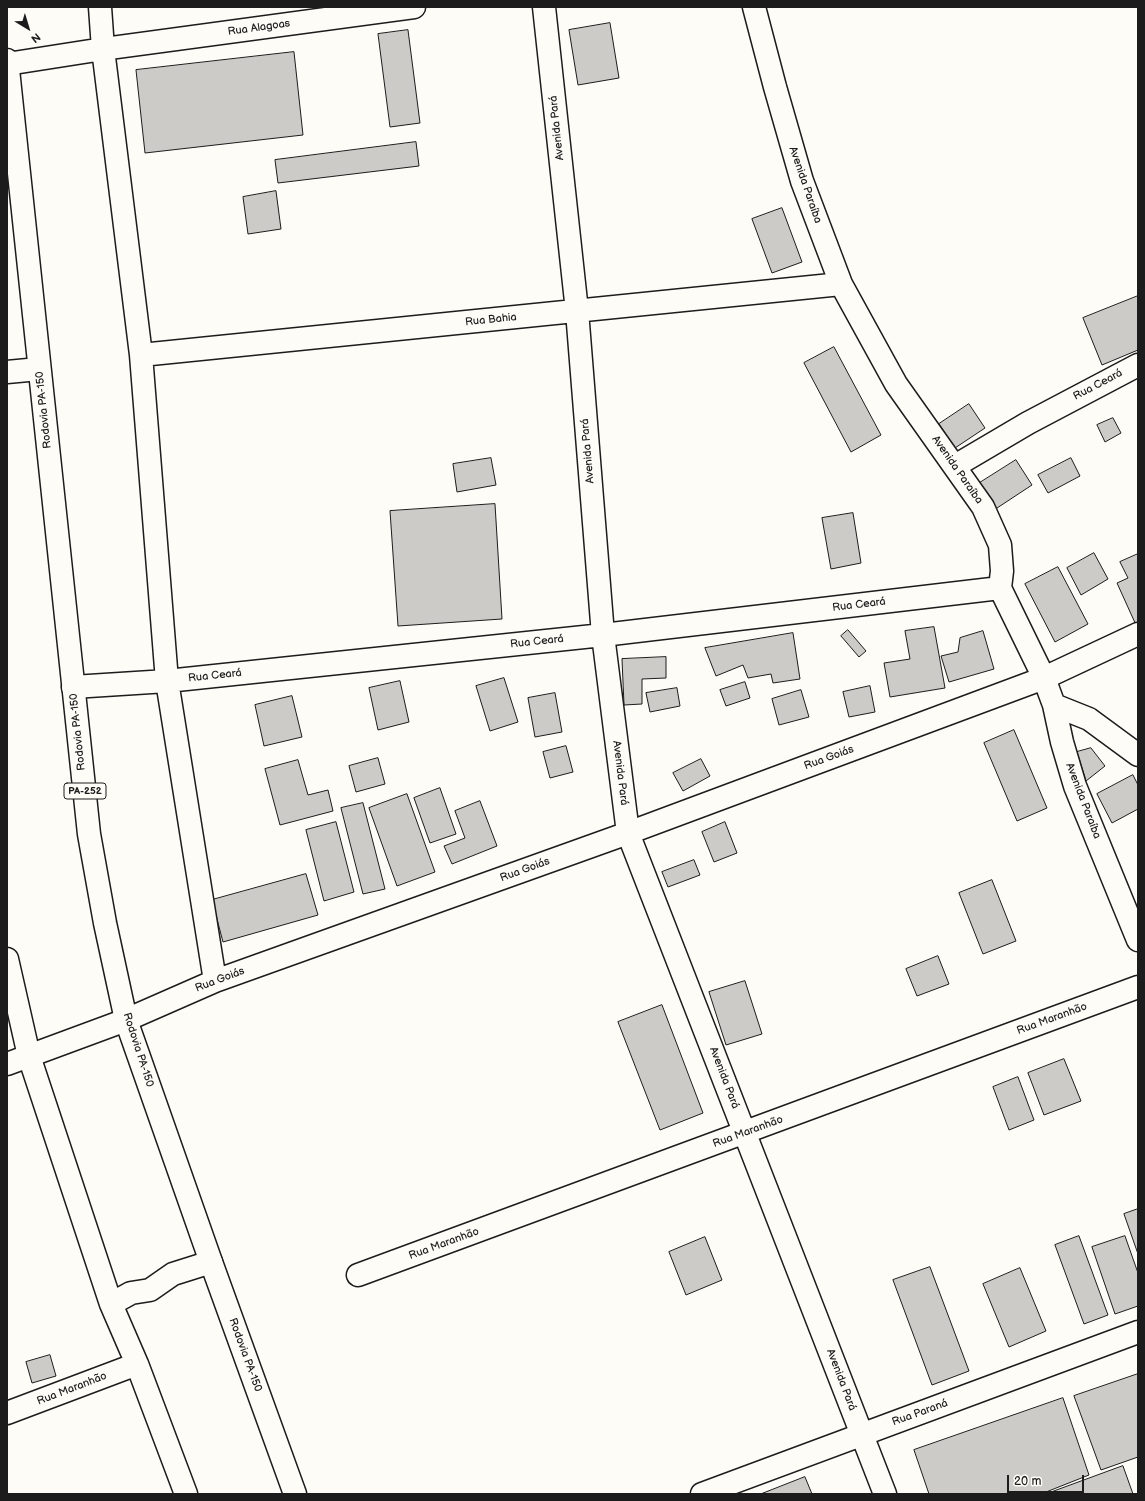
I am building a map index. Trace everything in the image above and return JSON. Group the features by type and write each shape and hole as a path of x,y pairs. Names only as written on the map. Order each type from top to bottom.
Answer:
{"main road":[{"path":"100,7 103,49 141,355 167,681 214,981"},
{"name":"Rua Alagoas","path":"7,64 103,49 414,7"},
{"name":"Avenida Pará","path":"544,7 577,311 603,635 628,833 885,1494"},
{"name":"Avenida Paraíba","path":"754,7 802,181 841,284 896,384 983,507 1000,545 1002,571 1000,588 1044,678 1054,705 1062,742 1075,786 1138,940"},
{"name":"Rodovia PA-150","path":"7,60 89,834 105,923 126,1020 211,1262 295,1494"},
{"name":"Rua Bahia","path":"141,355 841,284"},
{"name":"Rua Ceará","path":"955,466 1028,423 1138,364"},
{"path":"7,372 39,368"},
{"name":"Rua Ceará","path":"73,687 167,681 603,635 1000,588"},
{"name":"Rua Goiás","path":"7,1064 126,1020 214,981 628,833 1044,678 1138,634"},
{"path":"1054,705 1089,719 1138,755"},
{"path":"7,959 28,1056 111,1304 137,1364 186,1494"},
{"name":"Rua Maranhão","path":"358,1275 1138,987"},
{"path":"111,1304 131,1293 150,1290 173,1274 211,1262"},
{"name":"Rua Paraná","path":"702,1494 1138,1332"},
{"name":"Rua Maranhão","path":"7,1413 137,1364"}],"building":[{"path":"610,23 619,78 578,85 569,30"},
{"path":"408,30 420,123 390,127 378,34"},
{"path":"294,52 303,135 145,153 136,70"},
{"path":"416,142 419,166 278,183 275,160"},
{"path":"276,191 281,229 248,234 243,197"},
{"path":"782,208 802,262 772,273 752,219"},
{"path":"1138,296 1138,350 1102,365 1083,318"},
{"path":"834,347 881,435 851,452 804,363"},
{"path":"969,404 985,428 955,448 939,424"},
{"path":"1113,418 1121,433 1105,442 1097,425"},
{"path":"491,458 496,485 457,492 453,464"},
{"path":"1071,458 1080,476 1048,493 1038,475"},
{"path":"1016,460 1032,485 994,510 978,484"},
{"path":"495,504 502,619 398,626 390,511"},
{"path":"853,513 861,563 831,569 822,518"},
{"path":"1094,553 1108,579 1081,595 1067,568"},
{"path":"1138,554 1138,624 1136,625 1117,583 1128,578 1120,562"},
{"path":"1058,567 1088,624 1055,642 1025,584"},
{"path":"934,627 945,688 890,697 884,663 910,659 905,631"},
{"path":"848,630 866,651 859,657 841,636"},
{"path":"983,631 994,669 949,682 941,656 958,652 960,638"},
{"path":"793,633 800,679 773,683 771,674 748,678 743,665 716,676 705,648"},
{"path":"666,657 666,678 642,679 642,704 624,705 622,659"},
{"path":"504,678 518,722 490,731 476,686"},
{"path":"400,681 409,722 378,730 369,688"},
{"path":"745,682 750,698 726,706 720,690"},
{"path":"870,686 875,712 849,717 843,692"},
{"path":"677,688 680,706 650,712 646,693"},
{"path":"801,690 809,717 779,725 772,699"},
{"path":"555,693 562,732 535,737 528,698"},
{"path":"292,696 302,737 264,746 255,705"},
{"path":"1014,730 1047,808 1017,821 984,743"},
{"path":"566,746 573,772 550,778 543,752"},
{"path":"1091,748 1105,766 1086,781 1077,752"},
{"path":"378,758 385,784 356,792 349,766"},
{"path":"701,759 710,776 683,791 673,773"},
{"path":"298,760 308,795 328,790 333,811 280,825 265,769"},
{"path":"1133,775 1138,785 1138,809 1112,823 1097,794"},
{"path":"440,788 456,834 430,843 414,798"},
{"path":"407,794 435,872 397,886 369,808"},
{"path":"480,801 497,846 452,864 444,846 465,838 455,811"},
{"path":"363,803 385,889 363,894 341,808"},
{"path":"336,822 354,892 324,901 306,830"},
{"path":"725,822 737,853 714,862 702,832"},
{"path":"694,860 700,875 668,887 662,872"},
{"path":"306,874 318,915 223,942 212,900"},
{"path":"992,880 1016,941 983,954 959,893"},
{"path":"938,956 949,984 917,996 906,969"},
{"path":"745,981 762,1034 726,1045 709,992"},
{"path":"662,1005 703,1113 660,1130 618,1022"},
{"path":"1064,1059 1081,1101 1044,1115 1028,1073"},
{"path":"1018,1077 1034,1120 1009,1130 993,1087"},
{"path":"1138,1209 1138,1254 1124,1214"},
{"path":"1079,1236 1108,1315 1084,1324 1055,1245"},
{"path":"1125,1236 1138,1273 1138,1306 1115,1314 1092,1247"},
{"path":"705,1237 722,1280 686,1295 669,1252"},
{"path":"930,1267 969,1371 932,1385 893,1280"},
{"path":"1020,1268 1046,1331 1009,1347 983,1284"},
{"path":"50,1355 56,1376 32,1383 26,1362"},
{"path":"1138,1374 1138,1457 1101,1470 1074,1396"},
{"path":"1063,1398 1089,1475 1041,1494 929,1494 914,1450"},
{"path":"1123,1466 1133,1494 1046,1494"},
{"path":"805,1477 812,1494 761,1494"}]}
